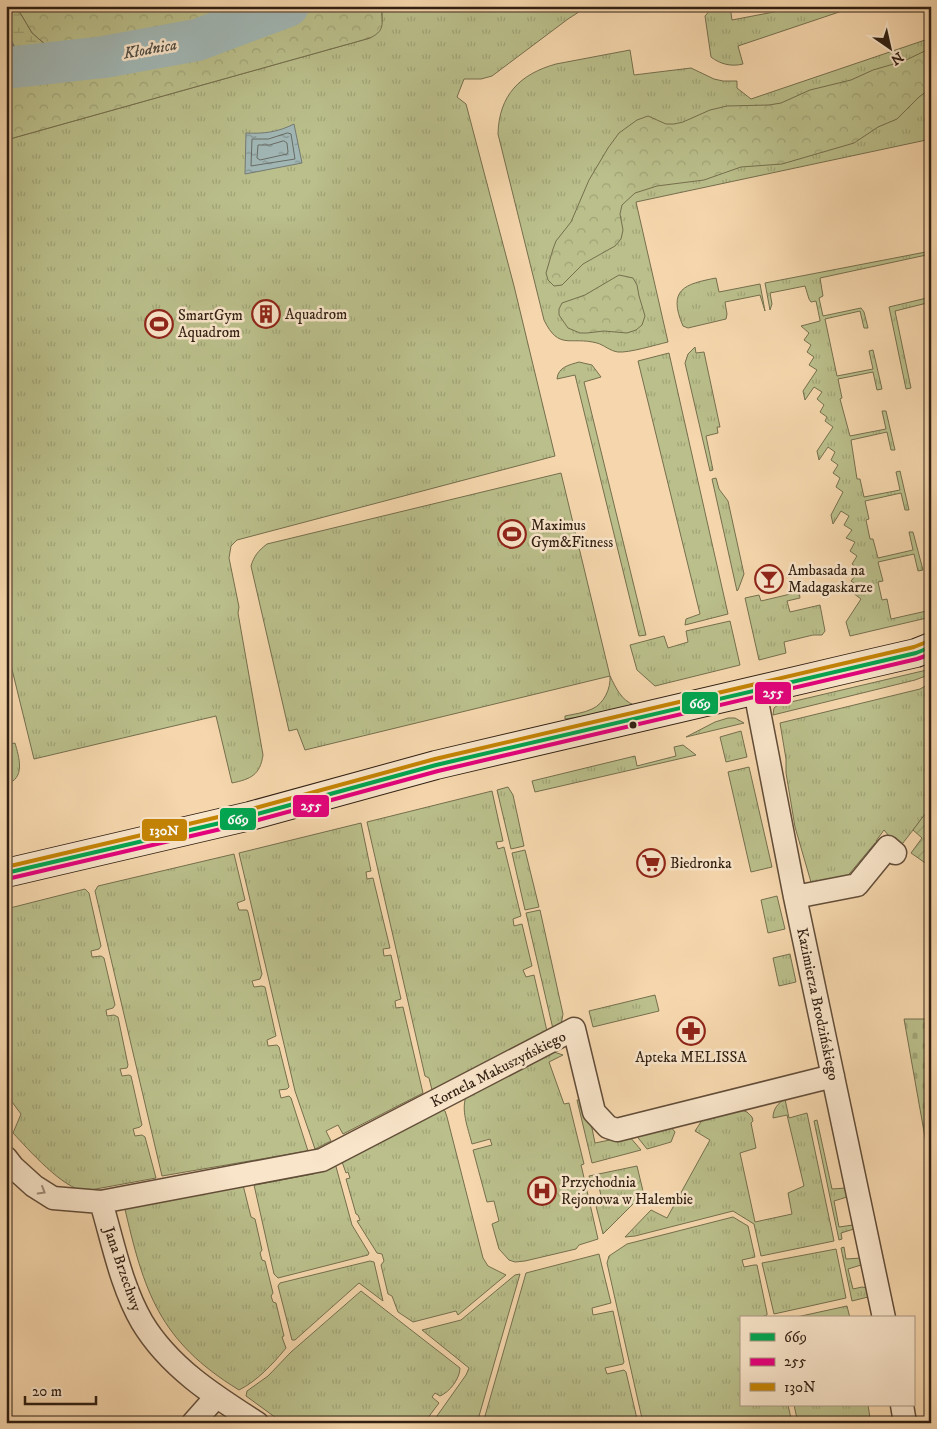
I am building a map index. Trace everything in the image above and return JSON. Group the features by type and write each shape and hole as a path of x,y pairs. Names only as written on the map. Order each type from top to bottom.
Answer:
{"street":[{"path":"6,873 250,816 436,765 756,691 916,652 931,646"},
{"name":"Kazimierza Brodzińskiego","path":"756,691 795,896 884,1316"},
{"path":"795,896 857,885 888,847 895,853"},
{"name":"Kornela Makuszyńskiego","path":"101,1202 322,1160 574,1029 594,1112 608,1127 617,1130 833,1076"},
{"path":"6,1158 34,1186 53,1198 101,1202"},
{"name":"Jana Brzechwy","path":"101,1202 126,1284 142,1322 178,1367 216,1397 256,1423"},
{"path":"193,1423 216,1397"},
{"path":"902,1406 905,1423"}],"green space":[{"path":"6,6 16,6 32,33 62,59 6,65"},
{"path":"16,6 282,6 196,38 62,59 32,33"},
{"path":"293,6 382,6 382,25 376,35 370,38 6,140 6,70 103,59 197,42"},
{"path":"382,6 588,6 492,76 481,79 464,79 457,97 466,104 514,286 555,456 237,540 231,546 229,558 239,607 238,613 263,755 257,772 249,778 232,783 216,716 34,759 6,645 6,140 370,38 382,22"},
{"path":"714,6 730,6 732,20 805,6 857,6 738,46 743,64 730,65 711,57 705,16"},
{"path":"931,38 931,139 636,202 668,342 618,352 588,341 566,341 555,336 549,330 544,320 498,134 502,108 507,97 522,80 543,68 556,64 630,50 634,75 691,68 714,79 737,81 737,88 751,99"},
{"path":"931,48 931,88 897,119 878,127 854,143 782,164 741,167 704,180 657,186 635,193 622,205 620,214 623,230 621,239 615,246 583,264 562,285 554,286 548,280 546,273 556,241 571,222 589,180 619,133 637,120 648,116 666,124 674,124 710,110 727,106 781,103 810,90 851,80 873,70 904,61"},
{"path":"931,251 931,254 820,278 823,296 819,298 823,316 861,308 864,312 868,328 864,328 860,311 825,319 837,376 873,369 869,351 873,350 882,389 877,390 873,372 838,379 842,398 840,399 850,436 886,429 882,411 886,411 895,450 891,450 887,432 851,440 857,479 860,479 864,497 900,490 896,472 900,471 909,510 905,510 901,493 865,501 869,519 866,520 870,539 873,539 878,558 913,550 909,532 913,532 923,570 918,571 914,554 878,562 883,581 878,582 882,600 887,599 891,619 931,610 931,617 850,636 846,622 861,599 853,593 858,586 851,581 860,570 852,564 857,556 850,551 855,542 846,538 852,530 844,525 849,516 841,511 833,524 831,515 843,492 836,487 840,478 833,473 838,465 831,460 835,452 828,447 819,460 817,451 833,427 825,421 827,417 820,412 824,405 817,399 822,392 814,387 805,400 803,391 817,370 809,365 814,357 807,352 811,345 804,340 809,333 801,326 820,321 816,301 811,302 805,286 770,293 772,304 770,310 765,283"},
{"path":"619,275 633,278 637,285 645,316 642,325 636,330 627,333 604,331 580,333 568,328 559,315 562,303 585,295"},
{"path":"716,278 719,292 760,284 765,311 760,295 725,302 726,319 688,328 683,326 677,304 678,296 682,290 696,283"},
{"path":"931,297 931,302 895,311 911,388 906,389 889,307"},
{"path":"695,347 696,353 704,352 720,427 717,427 718,433 706,436 713,470 710,471 685,363 688,354"},
{"path":"669,353 728,614 685,625 686,619 700,614 638,361"},
{"path":"579,362 592,365 601,377 584,382 646,635 639,636 575,375 557,379 562,369"},
{"path":"561,473 610,676 305,750 297,729 289,731 251,566 259,551 267,544"},
{"path":"716,478 719,489 728,501 744,574 737,591 712,479"},
{"path":"799,592 800,598 787,601 790,612 820,605 825,631 822,635 813,635 784,642 786,653 759,660 745,598 759,595 761,601"},
{"path":"730,621 740,665 655,686 637,670 630,645 664,636 668,648 688,642 686,631"},
{"path":"931,669 931,674 915,680 773,715 774,708 778,705"},
{"path":"610,676 622,697 634,705 633,709 565,719 565,716 596,707 603,700 608,690"},
{"path":"931,683 931,807 899,848 884,830 876,841 878,843 875,843 840,885 813,889 795,827 780,723 920,689"},
{"path":"735,718 744,723 686,737 715,722"},
{"path":"741,731 747,757 726,762 720,737"},
{"path":"15,743 20,767 19,773 12,781 6,784 6,745"},
{"path":"683,745 696,755 535,792 532,781 635,756 637,766 676,756 674,747"},
{"path":"749,767 772,867 751,872 728,772"},
{"path":"508,787 513,795 524,846 511,849 497,790"},
{"path":"492,791 503,841 496,842 498,849 504,847 521,916 513,919 514,926 522,924 532,966 523,970 526,977 534,975 547,1031 432,1090 429,1078 425,1076 367,822"},
{"path":"931,806 931,867 911,853 922,838 913,830"},
{"path":"361,823 371,871 366,872 367,879 373,878 390,948 383,949 384,956 391,955 401,999 395,1001 396,1008 403,1007 423,1093 343,1134 338,1125 326,1131 331,1141 315,1149 295,1091 239,853"},
{"path":"525,850 539,907 525,910 512,853"},
{"path":"234,854 245,900 237,903 239,910 247,910 248,912 262,974 260,979 252,981 254,987 265,987 276,1036 267,1040 268,1046 277,1045 279,1047 289,1087 279,1090 281,1098 289,1096 291,1098 308,1151 162,1176 95,891 98,886"},
{"path":"85,889 89,893 101,946 99,949 91,951 92,957 101,956 104,958 115,1005 113,1008 106,1010 107,1016 114,1015 118,1017 128,1065 127,1068 120,1069 122,1076 131,1076 142,1125 133,1129 135,1136 142,1135 145,1137 156,1178 85,1191 76,1189 57,1176 13,1133 21,1114 6,1094 6,909"},
{"path":"777,896 785,929 768,933 761,900"},
{"path":"540,910 563,1014 561,1025 553,1029 526,913"},
{"path":"790,954 796,982 779,986 773,958"},
{"path":"655,995 659,1011 593,1027 589,1011"},
{"path":"904,1019 931,1019 931,1171"},
{"path":"551,1051 563,1055 549,1062 564,1104 569,1103 584,1164 581,1165 598,1239 579,1245 576,1249 515,1262 509,1260 499,1249 492,1224 499,1221 494,1201 487,1202 473,1150 492,1145 490,1139 472,1144 465,1119 465,1100 467,1094"},
{"path":"586,1099 595,1143 629,1136 641,1150 592,1163 577,1100"},
{"path":"785,1099 789,1118 807,1113 834,1241 761,1256 754,1224 733,1211 625,1237 651,1210 667,1218 710,1140 695,1131 703,1119 739,1109 747,1112 753,1121 751,1123 756,1148 740,1153 755,1222 792,1214 788,1193 804,1186 787,1115 773,1118 776,1107"},
{"path":"441,1109 445,1111 447,1117 483,1258 488,1266 506,1275 458,1315 456,1311 413,1322 398,1312 392,1296 388,1294 381,1265 384,1261 382,1254 377,1253 357,1221 360,1220 356,1214 346,1179 350,1178 341,1159"},
{"path":"817,1120 832,1189 846,1188 847,1197 834,1201 839,1227 853,1225 854,1229 841,1233 842,1239 839,1240 814,1121"},
{"path":"670,1126 675,1132 671,1142 647,1149 635,1134"},
{"path":"335,1163 352,1225 369,1253 368,1255 278,1278 274,1274 254,1185 313,1174"},
{"path":"637,1166 643,1191 637,1200 603,1234 594,1198 601,1196 598,1182 591,1183 589,1176"},
{"path":"243,1185 251,1217 255,1219 262,1250 260,1253 262,1260 265,1261 273,1293 271,1296 273,1302 276,1303 284,1336 282,1337 286,1348 264,1372 239,1390 212,1372 190,1353 159,1312 139,1264 124,1205"},
{"path":"733,1217 748,1226 755,1257 742,1260 744,1267 757,1265 767,1315 740,1316 740,1406 788,1406 792,1423 643,1423 607,1263 609,1256 627,1244"},
{"path":"844,1247 846,1259 861,1258 861,1265 848,1269 853,1289 867,1288 868,1297 852,1301 841,1248"},
{"path":"836,1249 846,1298 774,1314 762,1263"},
{"path":"599,1254 611,1303 592,1308 593,1315 613,1311 624,1362 623,1364 605,1368 607,1374 624,1370 626,1372 638,1423 483,1423 526,1273"},
{"path":"370,1261 374,1262 383,1301 359,1283 295,1340 292,1340 278,1286 280,1283"},
{"path":"520,1274 477,1423 432,1423 469,1368 422,1330 461,1320 515,1275"},
{"path":"361,1291 460,1368 460,1372 451,1388 440,1396 435,1393 432,1397 439,1403 424,1423 283,1423 246,1396 247,1391 268,1376 291,1352"},
{"path":"847,1306 850,1316 801,1316"},
{"path":"794,1406 868,1406 870,1418 849,1423 798,1423"}],"water":[{"path":"294,124 302,163 245,174 246,133 271,132"}],"waterway":[{"name":"Kłodnica","path":"6,68 104,57 197,40 288,6"},
{"path":"6,37 21,65"}],"transit line":[{"name":"130N","path":"6,867 248,810 435,759 914,647 929,641"},
{"name":"669","path":"6,873 250,816 436,765 916,653 931,647"},
{"name":"255","path":"7,879 251,822 438,771 917,659 931,654"}],"place":[{"name":"Aquadrom","path":"266,314"},
{"name":"SmartGym Aquadrom","path":"159,324"},
{"name":"Maximus Gym&Fitness","path":"512,534"},
{"name":"Ambasada na Madagaskarze","path":"769,579"},
{"name":"Biedronka","path":"651,863"},
{"name":"Apteka MELISSA","path":"691,1031"},
{"name":"Przychodnia Rejonowa w Halembie","path":"542,1191"}]}
